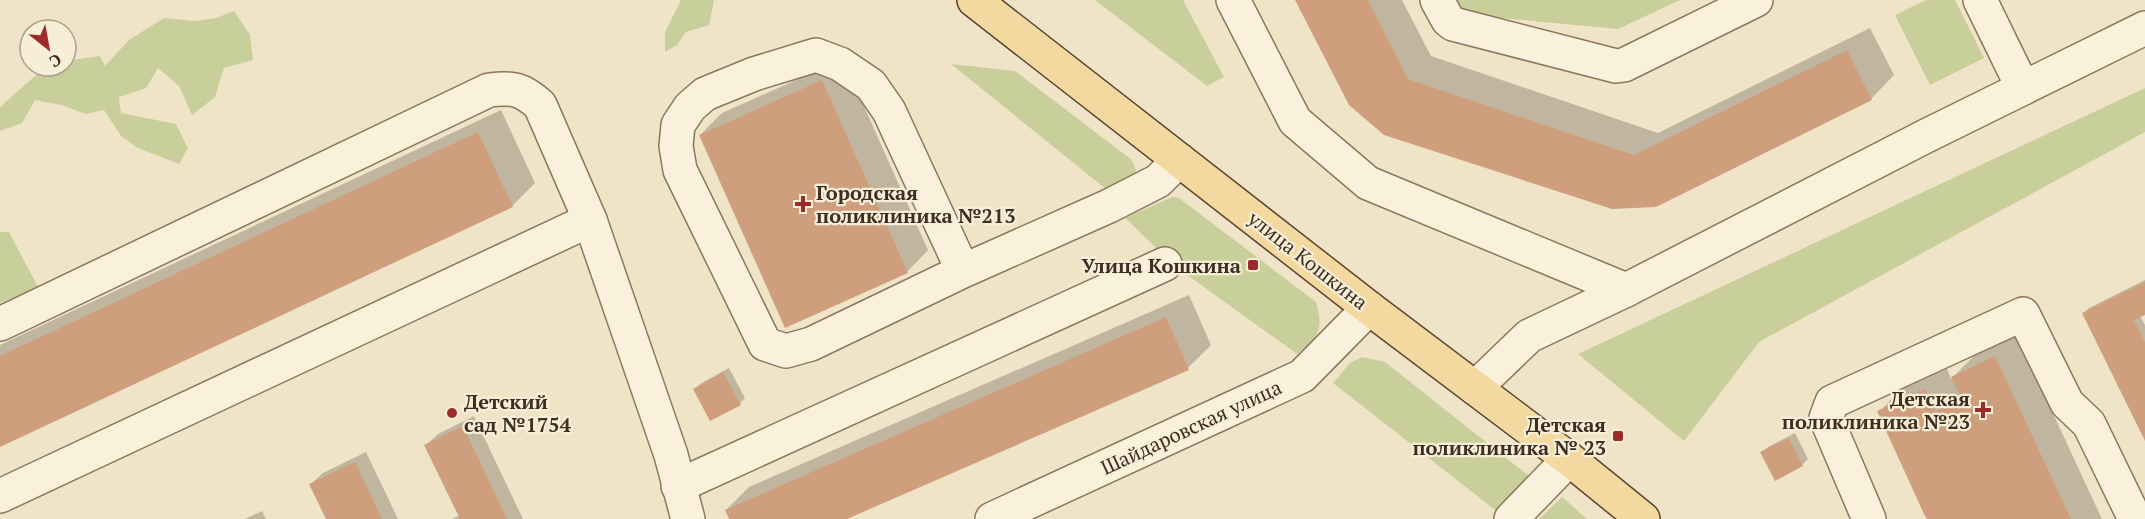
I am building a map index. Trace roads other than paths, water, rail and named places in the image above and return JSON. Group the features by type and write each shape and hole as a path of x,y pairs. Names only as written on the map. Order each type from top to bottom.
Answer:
{"main road":[{"name":"улица Кошкина","path":"974,0 1370,308 1569,459 1643,519"}],"street":[{"path":"1233,0 1295,121 1368,183 1626,290"},
{"path":"1437,0 1448,20 1453,24 1616,66 1624,65 1755,0"},
{"path":"1980,0 2024,88"},
{"path":"1475,388 1529,336 1626,290 2145,28"},
{"path":"963,271 889,111 871,85 840,64 816,55 754,74 705,94 690,107 678,126 676,146 680,170 765,344 786,351 811,344 963,271 1109,206 1158,181 1179,160"},
{"path":"0,324 489,90 508,87 526,93 540,105 590,220 671,455 688,519"},
{"path":"0,496 590,220"},
{"path":"678,486 1165,264"},
{"name":"Шайдаровская улица","path":"992,519 1302,376 1370,308"},
{"path":"1869,519 1826,418 1832,402 2023,314 2067,403 2089,424 2135,519"},
{"path":"1510,519 1569,459"}],"place":[{"name":"Городская поликлиника №213","path":"803,204"},
{"name":"Улица Кошкина","path":"1253,265"},
{"name":"Детская поликлиника №23","path":"1983,410"},
{"name":"Детский сад №1754","path":"452,413"},
{"name":"Детская поликлиника № 23","path":"1618,436"}]}
